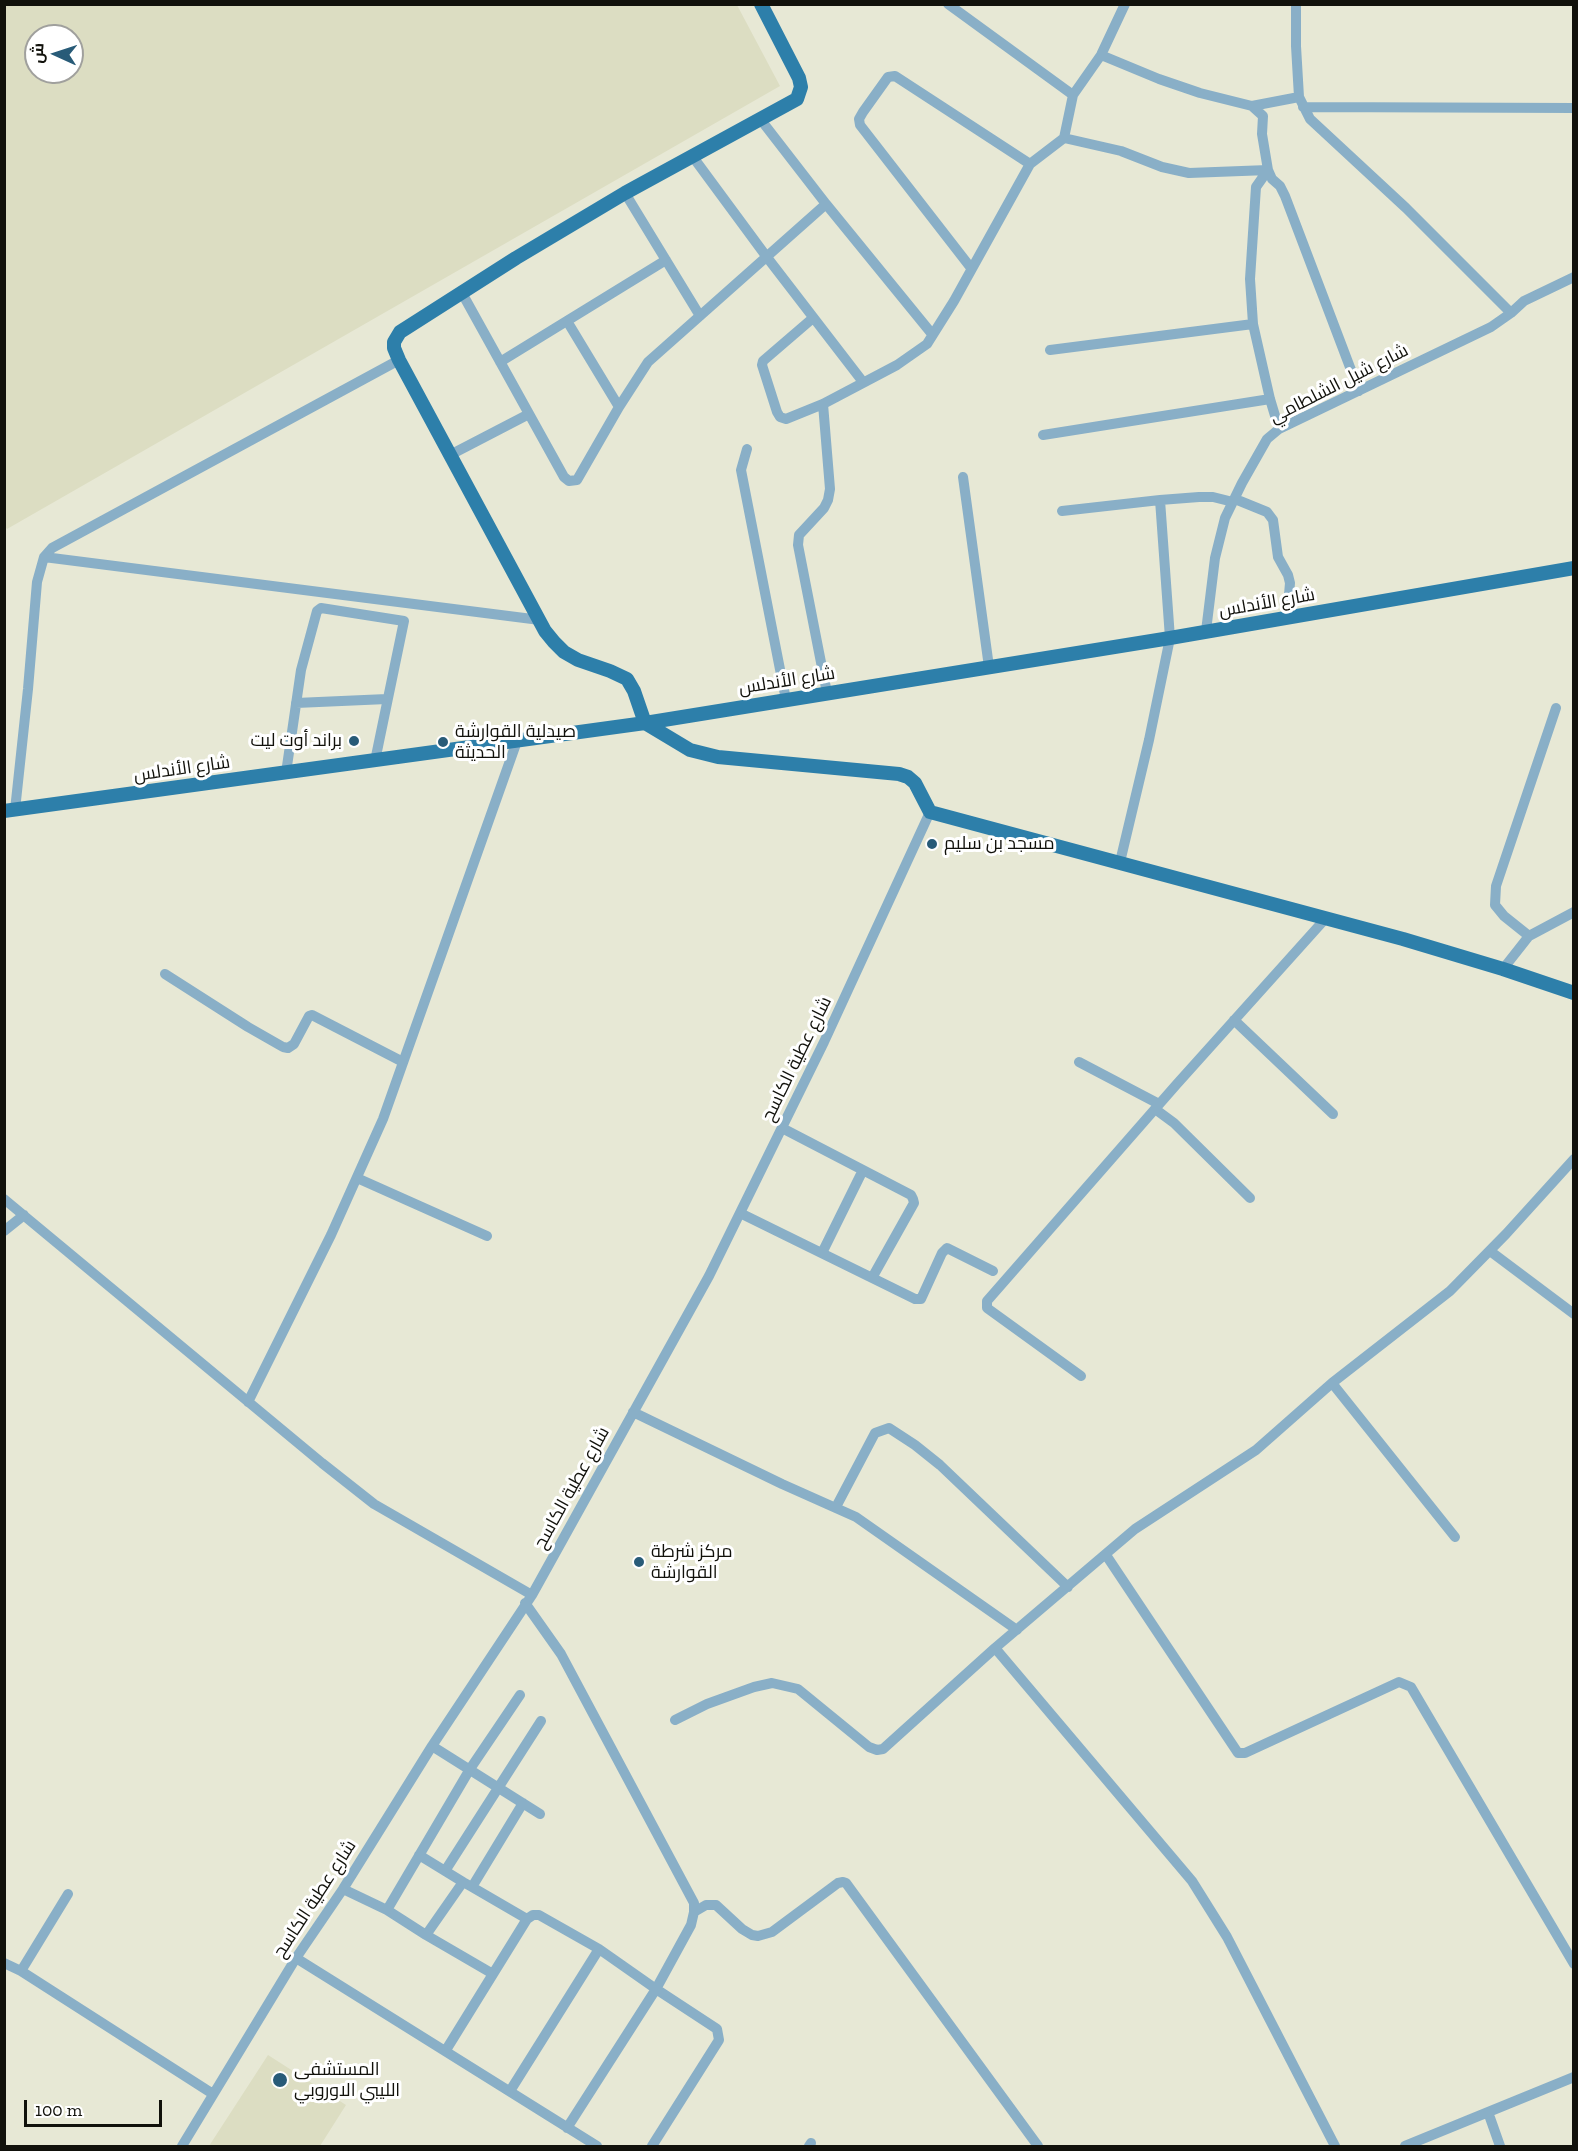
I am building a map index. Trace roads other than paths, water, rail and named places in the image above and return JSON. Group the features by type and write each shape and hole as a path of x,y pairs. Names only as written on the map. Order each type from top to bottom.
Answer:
{"main road":[{"path":"760,4 799,78 801,87 797,99 625,193 462,292 400,332 394,342 399,360 554,642 564,652 578,660 610,671 627,680 634,691 645,723 690,750 718,757 899,774 915,783 930,812 1326,918 1503,969 1574,993"},
{"name":"شارع الأندلس","path":"10,811 645,723 1170,638 1574,568"}],"street":[{"path":"948,4 1073,95"},
{"path":"1296,4 1296,46 1301,102 1312,121 1406,208 1511,313"},
{"path":"813,318 765,358 762,365 780,417 786,419 823,404 916,353 927,344 954,301 1030,164 1064,138 1073,95 1101,55 1126,5"},
{"path":"1101,55 1200,93 1252,106 1301,102 1574,108"},
{"path":"971,268 860,125 863,112 888,77 895,76 1030,164"},
{"path":"1252,106 1263,116 1262,134 1268,170 1272,179 1281,186 1359,391"},
{"path":"761,120 932,334"},
{"path":"1064,138 1121,151 1162,167 1189,173 1268,170"},
{"path":"693,157 863,382"},
{"path":"1268,170 1256,188 1250,279 1253,324 1279,429"},
{"path":"625,193 699,316"},
{"path":"462,292 564,477 569,482 577,480 648,362 826,204"},
{"path":"500,362 666,260"},
{"name":"شارع شيل الشلطامي","path":"1206,631 1219,538 1225,518 1267,439 1279,429 1491,327 1524,301 1574,277"},
{"path":"567,321 619,407"},
{"path":"1050,350 1253,324"},
{"path":"10,811 28,689 37,582 44,557 52,548 399,360"},
{"path":"1043,435 1270,399"},
{"path":"823,404 830,489 824,508 799,535 798,544 827,693"},
{"path":"450,455 529,414"},
{"path":"747,449 741,470 786,699"},
{"path":"963,477 989,667"},
{"path":"1062,511 1213,496 1234,500 1267,512 1273,520 1278,557 1290,583 1287,618"},
{"path":"1120,862 1149,741 1170,638 1160,500"},
{"path":"44,557 540,620"},
{"path":"286,774 301,670 317,611 321,608 403,619 375,761"},
{"path":"296,703 387,699"},
{"path":"1529,936 1504,916 1495,905 1496,886 1556,708"},
{"path":"248,1402 331,1236 383,1119 517,741"},
{"name":"شارع عطية الكاسح","path":"182,2146 296,1958 343,1889 432,1746 528,1599 633,1412 709,1276 824,1042 930,812"},
{"path":"1503,969 1529,936 1574,912"},
{"path":"1082,1376 987,1308 987,1301 1157,1106 1326,918"},
{"path":"165,974 248,1028 283,1047 288,1048 294,1044 309,1016 312,1015 403,1062"},
{"path":"1234,1020 1333,1114"},
{"path":"1079,1062 1157,1106 1250,1198"},
{"path":"782,1128 911,1196 914,1203 872,1278"},
{"path":"675,1720 707,1704 772,1683 798,1689 869,1747 877,1750 883,1749 995,1648 1135,1528 1256,1450 1332,1383 1450,1291 1574,1159"},
{"path":"822,1253 863,1170"},
{"path":"357,1178 487,1236"},
{"path":"4,1198 374,1504 528,1599 561,1654 694,1903 691,1925 656,1989 567,2128"},
{"path":"740,1213 915,1299 921,1299 942,1253 947,1248 993,1271"},
{"path":"4,1231 24,1215"},
{"path":"1490,1251 1574,1314"},
{"path":"1332,1383 1455,1537"},
{"path":"633,1412 856,1517 1017,1630"},
{"path":"836,1507 875,1433 889,1428 940,1465 1068,1587"},
{"path":"1106,1555 1238,1753 1245,1753 1399,1682 1411,1687 1574,1964"},
{"path":"995,1648 1192,1881 1227,1938 1335,2146"},
{"path":"387,1910 470,1769 520,1695"},
{"path":"445,1871 541,1721"},
{"path":"432,1746 540,1814"},
{"path":"426,1935 467,1884 523,1803"},
{"path":"419,1855 527,1919"},
{"path":"694,1912 706,1905 716,1905 742,1929 758,1936 772,1932 838,1883 846,1883 1038,2146"},
{"path":"343,1889 387,1910 493,1974"},
{"path":"21,1971 68,1894"},
{"path":"446,2050 527,1919 538,1915 599,1949 717,2029 720,2034 719,2040 652,2146"},
{"path":"510,2091 599,1949"},
{"path":"296,1958 597,2146"},
{"path":"4,1963 21,1971 213,2094"},
{"path":"1405,2146 1574,2077"},
{"path":"1488,2112 1500,2146"}],"place":[{"name":"براند أوت ليت","path":"354,741"},
{"name":"صيدلية القوارشة الحديثة","path":"443,742"},
{"name":"مسجد بن سليم","path":"932,844"},
{"name":"مركز شرطة القوارشة","path":"639,1562"},
{"name":"المستشفی الليبي الاوروبي","path":"280,2080"}]}
